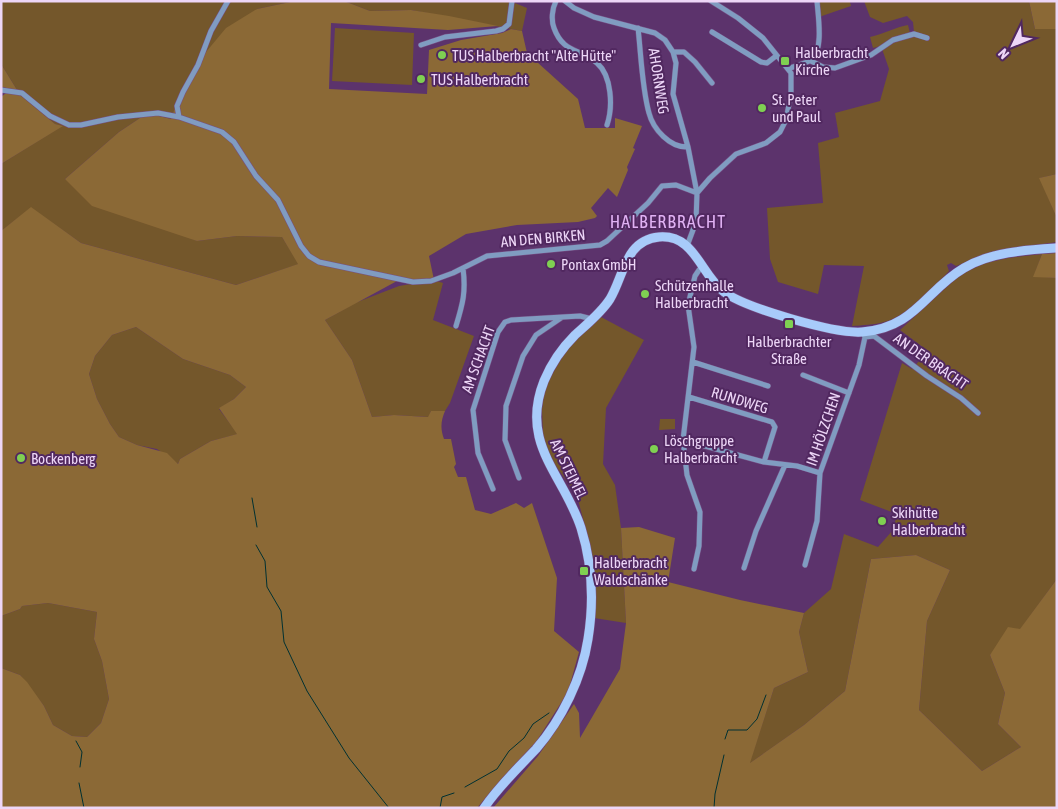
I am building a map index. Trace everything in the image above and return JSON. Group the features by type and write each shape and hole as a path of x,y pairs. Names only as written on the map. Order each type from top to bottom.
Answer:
{"main road":[{"name":"AM STEIMEL","path":"484,808 493,795 543,740 570,695 578,677 588,637 591,607 590,573 584,537 572,506 541,448 537,415 540,395 551,367 570,341 609,301 631,252 641,242 662,237 678,240 687,246"},
{"path":"687,246 694,252 714,283 722,291 743,302 833,330 864,334 881,329 907,317 947,280 976,262 1002,254 1057,248"}],"street":[{"path":"1,90 22,94 50,116 69,125 80,125 118,117 154,113 179,118 177,106 198,65 211,31 228,1"},
{"path":"421,45 445,38 503,29 509,24 512,1"},
{"path":"556,1 553,24 557,37 567,48 598,64 609,84 611,115 607,125"},
{"path":"565,1 574,8 607,22 638,28 659,35 673,52 676,63 672,94 688,147 697,193 696,222 687,246"},
{"path":"697,193 736,154 766,143 780,132 791,104 792,77 788,69 755,30 711,1"},
{"path":"788,69 811,60 815,54 819,40 817,1"},
{"name":"AHORNWEG","path":"638,28 649,113 658,132 676,145 688,147"},
{"path":"712,32 761,62 767,63 776,56"},
{"path":"811,60 823,67 835,68 862,59 893,40 914,34 927,38"},
{"path":"673,52 684,52 712,83"},
{"name":"AN DEN BIRKEN","path":"179,118 214,128 234,142 256,176 278,200 295,236 304,251 313,259 413,282 431,281 487,256 600,245 607,241 642,208 662,186 676,185 697,193"},
{"path":"456,326 464,298 463,268"},
{"path":"694,569 699,546 700,512 687,475 683,440 694,347 688,306 695,276 703,268"},
{"name":"AM SCHACHT","path":"493,489 478,453 473,410 498,332 506,322 511,320 583,316 591,321"},
{"path":"519,478 506,440 506,406 523,356 536,335 561,318"},
{"name":"IM HÖLZCHEN","path":"806,565 817,521 820,473 859,365 864,334"},
{"name":"AN DER BRACHT","path":"864,334 874,336 927,376 961,398 978,414"},
{"path":"693,362 768,386"},
{"path":"803,375 849,393"},
{"name":"RUNDWEG","path":"689,398 772,422 775,427 764,462"},
{"path":"683,440 764,462 796,466 820,473"},
{"path":"744,568 756,531 785,464"}],"shaded area":[{"path":"1,1 295,1 257,9 178,100 171,119 155,115 143,116 119,132 65,179 197,241 237,236 282,237 299,264 236,285 81,243 31,208 1,231 1,164 62,126 55,124 20,95 1,64"},
{"path":"295,1 344,1 370,11 411,10 498,26 448,30 331,23 329,89 427,94 429,50 461,40 502,33 511,29 522,31 527,53 578,99 585,128 615,128 615,118 642,126 617,197 608,188 591,208 597,216 595,218 578,222 517,225 466,234 429,256 434,280 397,281 325,320 352,360 372,417 394,415 428,417 431,411 445,411 442,425 444,439 451,439 456,464 454,467 458,477 466,477 475,510 491,514 516,503 524,508 532,503 557,578 554,631 579,652 568,692 536,742 477,808 1,808 1,668 20,675 44,706 53,725 72,736 87,737 101,723 109,699 102,661 94,639 97,612 48,603 22,606 20,609 1,616 1,231 31,207 81,243 236,285 298,264 282,237 237,236 197,241 92,206 65,179 119,132 143,116 155,115 171,119 178,99 184,94 206,52 226,28 257,9","holes":["136,327 183,359 230,375 246,387 234,399 219,408 237,434 211,441 180,459 178,464 167,453 137,445 119,437 97,399 89,374 95,356 112,335"]},
{"path":"344,1 510,1 527,8 522,31 411,10 370,11"},
{"path":"817,1 851,1 851,6 819,17"},
{"path":"864,1 1029,1 1035,29 1057,29 1057,174 1040,178 1057,218 1057,242 995,251 956,266 951,263 947,265 949,271 935,286 902,314 880,323 852,326 864,266 824,265 818,294 778,282 770,259 767,208 823,203 818,143 839,137 835,113 880,101 889,69 881,46 873,48 870,37 908,25 910,33 914,32 913,22 907,16 883,23 870,17"},
{"path":"1029,1 1057,1 1057,29 1035,29"},
{"path":"335,28 414,33 412,85 332,81"},
{"path":"1,64 17,90 1,87"},
{"path":"6,93 20,95 55,124 63,126 1,164 1,97"},
{"path":"1057,174 1057,218 1039,178"},
{"path":"1057,253 1057,278 1033,277 1042,254"},
{"path":"1042,254 1034,276 1057,278 1057,579 1020,630 990,655 1005,693 998,724 1021,747 982,771 919,710 927,621 950,570 916,555 871,559 845,691 804,725 749,764 774,688 808,672 799,632 804,613 831,589 844,534 878,547 893,530 897,514 860,500 902,363 912,369 928,351 900,330 960,275 985,263"},
{"path":"434,280 443,283 433,320 474,336 450,403 445,411 431,411 429,417 394,415 372,417 352,360 325,320 355,303 399,286"},
{"path":"601,317 644,340 606,408 603,464 615,485 621,528 626,623 594,618 589,541 577,496 551,459 543,437 542,409 545,387 572,343"},
{"path":"136,327 183,359 230,375 246,387 234,399 219,409 238,434 211,441 180,459 178,464 157,449 137,445 119,437 97,399 89,374 95,356 112,335"},
{"path":"660,419 675,419 675,429 659,430"},
{"path":"639,527 675,538 668,582 740,600 804,613 799,632 808,672 774,688 750,763 804,725 845,691 871,559 916,555 950,570 927,621 919,710 982,771 1021,747 998,724 1005,693 990,655 1008,627 1020,629 1057,579 1057,808 493,808 538,756 574,704 579,713 580,738 620,669 626,623 621,528"},
{"path":"48,603 97,612 94,639 102,661 109,699 101,723 87,737 72,736 53,725 44,706 20,675 1,668 1,616 20,609 22,606"}],"waterway":[{"path":"252,498 257,527"},
{"path":"256,545 265,561 267,587 281,611 284,642 307,691 349,758 389,808"},
{"path":"725,739 728,730 747,730 757,719 766,695"},
{"path":"465,787 497,769 509,751 524,738 533,724 549,713"},
{"path":"76,741 82,752 80,767"},
{"path":"714,808 715,794 724,755"},
{"path":"79,783 84,808"},
{"path":"440,808 442,797 454,793"}],"place":[{"name":"TUS Halberbracht \"Alte Hütte\"","path":"442,55"},
{"name":"Halberbracht Kirche","path":"785,61"},
{"name":"TUS Halberbracht","path":"421,79"},
{"name":"St. Peter und Paul","path":"762,108"},
{"name":"Pontax GmbH","path":"551,264"},
{"name":"Schützenhalle Halberbracht","path":"645,294"},
{"name":"Halberbrachter Straße","path":"789,324"},
{"name":"Löschgruppe Halberbracht","path":"654,449"},
{"name":"Bockenberg","path":"21,458"},
{"name":"Skihütte Halberbracht","path":"882,521"},
{"name":"Halberbracht Waldschänke","path":"584,571"}],"district":[{"name":"HALBERBRACHT","path":"668,221"}]}
